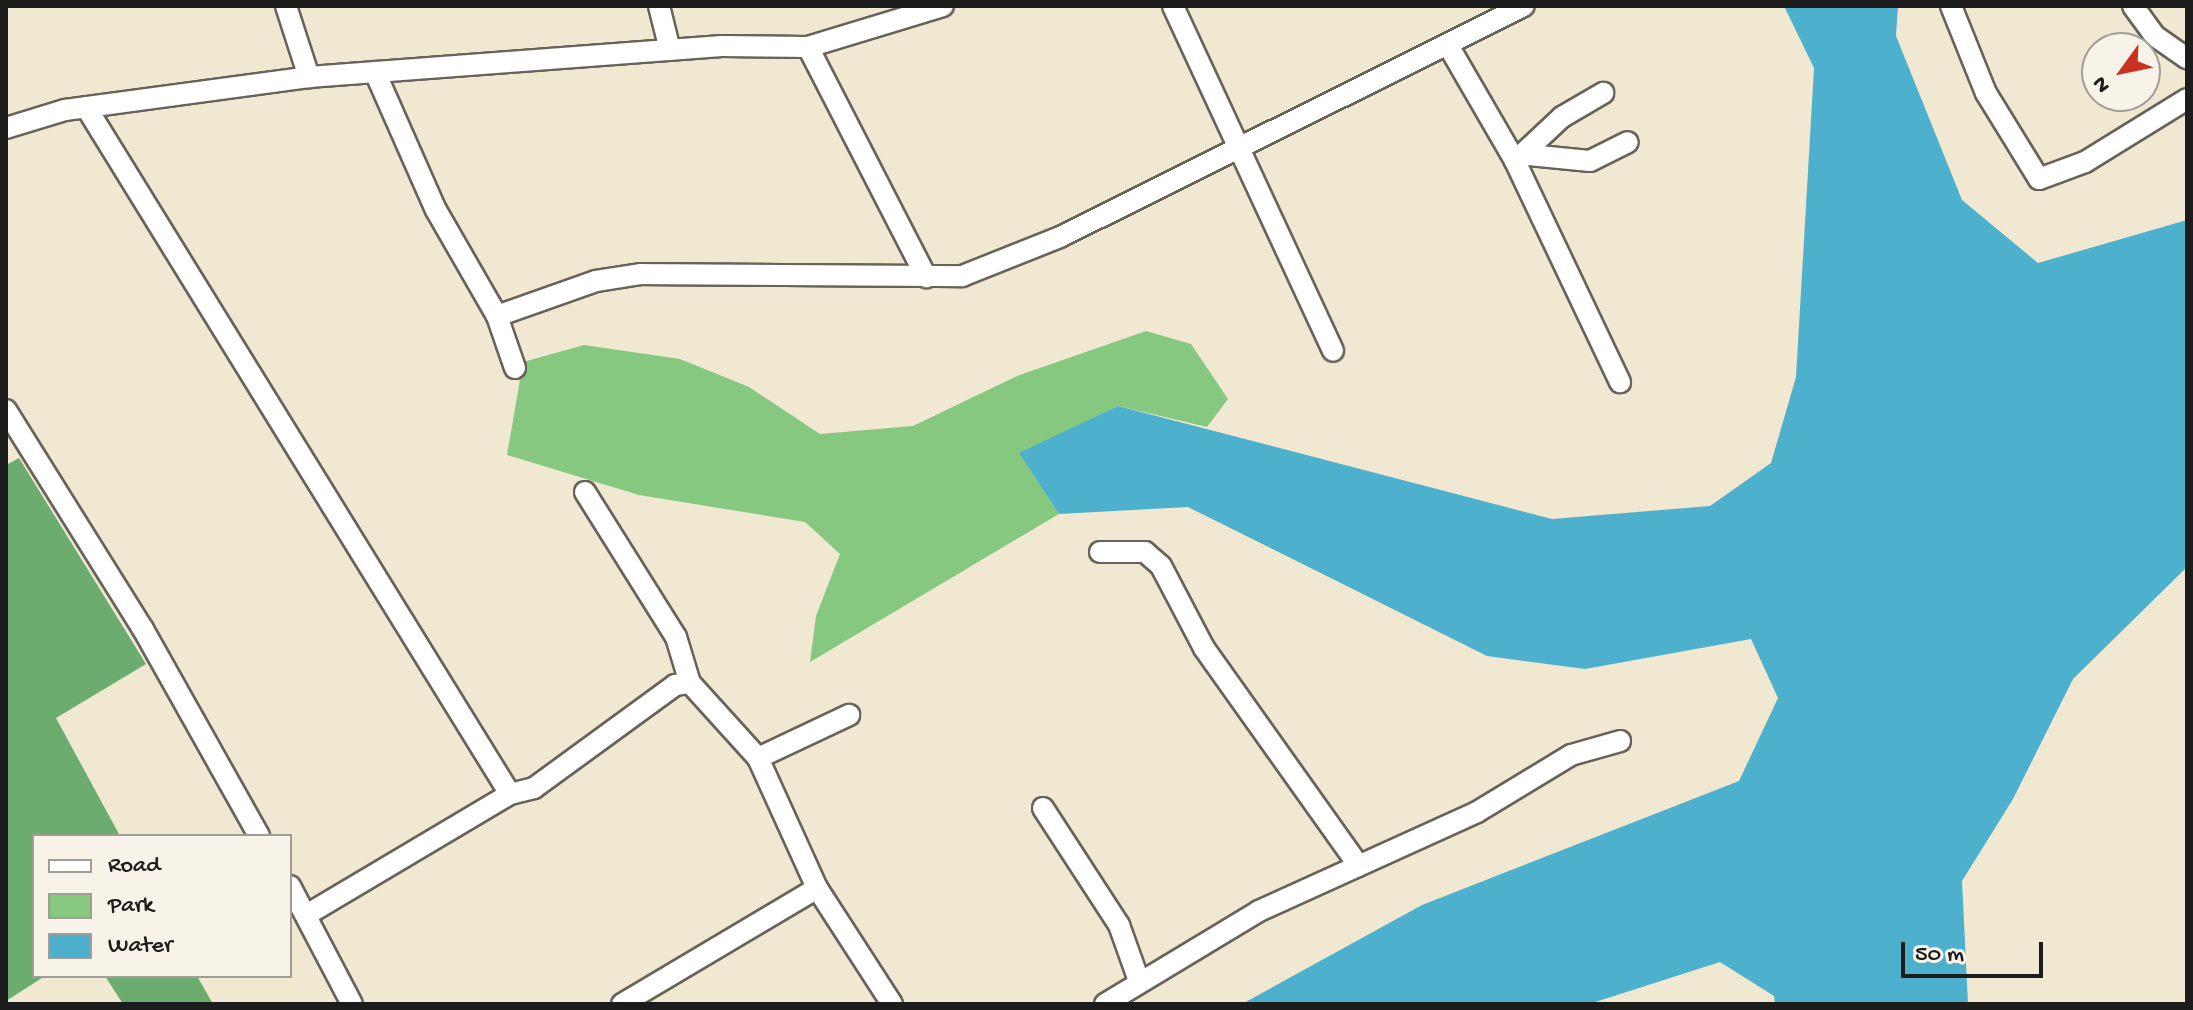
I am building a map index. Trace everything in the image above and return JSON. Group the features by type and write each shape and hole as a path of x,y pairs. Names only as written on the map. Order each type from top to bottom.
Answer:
{"street":[{"path":"286,6 309,77"},
{"path":"659,6 670,50"},
{"path":"6,128 86,107 309,77 670,50 808,47 943,6"},
{"path":"1173,6 1333,351"},
{"path":"497,316 596,281 641,274 962,276 1060,237 1238,144 1449,47 1524,6"},
{"path":"1951,6 1986,93 2039,179 2085,162 2187,99"},
{"path":"2133,6 2155,36 2187,58"},
{"path":"808,47 926,277"},
{"path":"1449,47 1522,158 1620,382"},
{"path":"375,72 436,210 497,316 515,368"},
{"path":"1522,158 1562,117 1603,93"},
{"path":"86,107 510,794"},
{"path":"1522,158 1590,161 1628,142"},
{"path":"6,410 143,629 258,834"},
{"path":"585,492 676,637 690,683 758,758 817,888 892,1004"},
{"path":"1100,552 1145,552 1161,566 1237,700 1359,866"},
{"path":"308,914 510,794 534,788 675,685 690,683"},
{"path":"758,758 849,715"},
{"path":"1105,1004 1259,911 1477,812 1571,755 1620,741"},
{"path":"1043,808 1119,925 1139,981"},
{"path":"622,1004 817,888"},
{"path":"292,889 308,914 352,1004"}],"green space":[{"path":"1146,331 1191,344 1228,399 1207,427 1118,406 1020,454 1059,514 810,662 816,616 840,554 805,522 639,495 507,455 523,362 584,345 680,359 749,387 820,434 913,426 1017,376"},
{"path":"19,458 146,664 56,718 119,834 32,834 32,978 42,978 6,1001 6,465"},
{"path":"106,978 198,978 213,1004 123,1004"}],"water":[{"path":"1784,6 1898,6 1896,36 1962,200 2038,263 2187,220 2187,567 2073,679 2013,799 1962,881 1968,1004 1775,1004 1774,996 1720,962 1589,1004 1242,1004 1422,905 1739,781 1778,698 1751,639 1585,669 1487,656 1188,507 1059,514 1019,453 1118,406 1552,519 1710,506 1771,463 1796,377 1814,68"}]}
